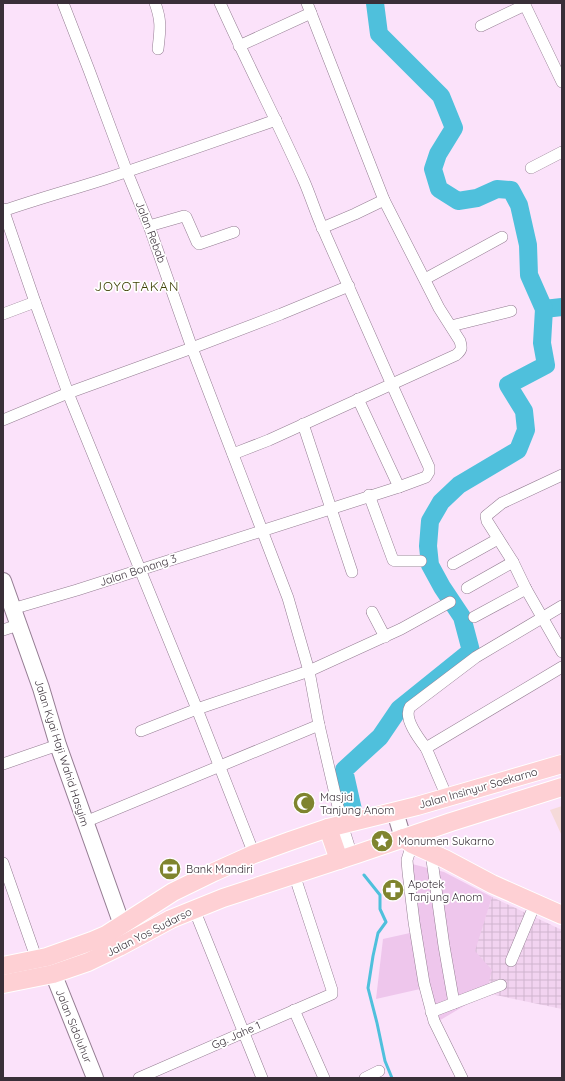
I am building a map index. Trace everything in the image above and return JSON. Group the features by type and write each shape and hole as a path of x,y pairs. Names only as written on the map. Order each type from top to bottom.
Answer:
{"main road":[{"name":"Jalan Kyai Haji Wahid Hasyim","path":"3,581 12,609 10,628 41,688 58,745 122,925"},
{"name":"Jalan Insinyur Soekarno","path":"46,964 92,942 122,925 172,892 254,854 348,823 395,812 562,764"},
{"name":"Jalan Insinyur Soekarno","path":"354,855 408,841 484,811 562,787"},
{"path":"395,812 408,841 492,884 562,915"},
{"path":"348,823 354,855"},
{"name":"Jalan Yos Sudarso","path":"3,984 46,964 101,956 171,919 194,909 354,855"},
{"path":"3,966 46,964"},
{"name":"Jalan Sidoluhur","path":"46,964 95,1078"}],"street":[{"name":"Jalan Rebab","path":"63,3 126,172 149,226 192,348 288,598 309,671 319,725 348,823"},
{"path":"155,3 160,16 158,49"},
{"path":"220,3 305,183 322,228 349,286 391,384"},
{"path":"481,26 525,4 562,82"},
{"path":"233,454 358,400 456,355 462,348 460,341 439,308 384,200 309,8 239,46"},
{"path":"254,854 197,709 68,393 3,210 126,172 276,120"},
{"path":"531,168 562,152"},
{"path":"322,228 384,200"},
{"path":"149,226 184,216 186,217 196,242 199,244 234,232"},
{"path":"425,279 502,237"},
{"path":"3,420 68,393 192,348 349,286"},
{"path":"3,314 35,302"},
{"path":"451,326 511,310"},
{"name":"Jalan Bonang 3","path":"12,609 77,590 426,477 429,472 429,467 391,384"},
{"path":"358,400 399,487"},
{"path":"302,424 332,507 352,572"},
{"path":"562,475 502,503 486,516 487,521 513,562 526,589 562,652"},
{"path":"369,495 393,560 422,561"},
{"path":"453,564 498,539"},
{"path":"467,588 513,562"},
{"path":"474,617 526,589"},
{"path":"141,731 197,709 309,671 385,637 450,602"},
{"path":"447,797 426,748 409,720 408,711 410,707 476,657 562,606"},
{"path":"372,612 385,637"},
{"path":"426,748 562,667"},
{"path":"85,822 319,725"},
{"path":"3,764 58,745"},
{"path":"408,841 407,860 414,922 431,1012 440,1035 462,1078"},
{"path":"432,853 444,946 454,1003"},
{"path":"3,863 46,964"},
{"name":"Gg. Jahe 1","path":"139,1078 332,994 294,874"},
{"path":"511,961 535,904"},
{"path":"194,909 262,1078"},
{"path":"431,1012 501,985"},
{"path":"294,1010 324,1078"},
{"path":"366,1078 379,1071"}],"shaded area":[{"path":"562,806 562,836 550,810"},
{"path":"408,863 444,872 492,897 475,951 492,970 486,993 437,1022 429,987 376,999 383,939 419,931"},
{"path":"492,897 562,930 562,1009 486,993 474,951"}],"waterway":[{"path":"353,810 344,770 380,737 399,709 471,651 462,617 442,587 430,565 428,546 430,521 441,502 459,485 518,450 526,430 524,411 508,385 546,365 542,343 544,309 529,275 528,245 519,205 511,190 497,189 477,198 458,201 439,189 433,169 438,154 454,128 441,96 379,34 375,3"},
{"path":"544,309 562,307"},
{"path":"364,875 380,895 380,909 386,922 378,933 368,988 385,1061 392,1078"}],"place":[{"name":"Masjid Tanjung Anom","path":"304,803"},
{"name":"Monumen Sukarno","path":"382,841"},
{"name":"Bank Mandiri","path":"170,869"},
{"name":"Apotek Tanjung Anom","path":"393,890"}],"district":[{"name":"JOYOTAKAN","path":"137,286"}]}
